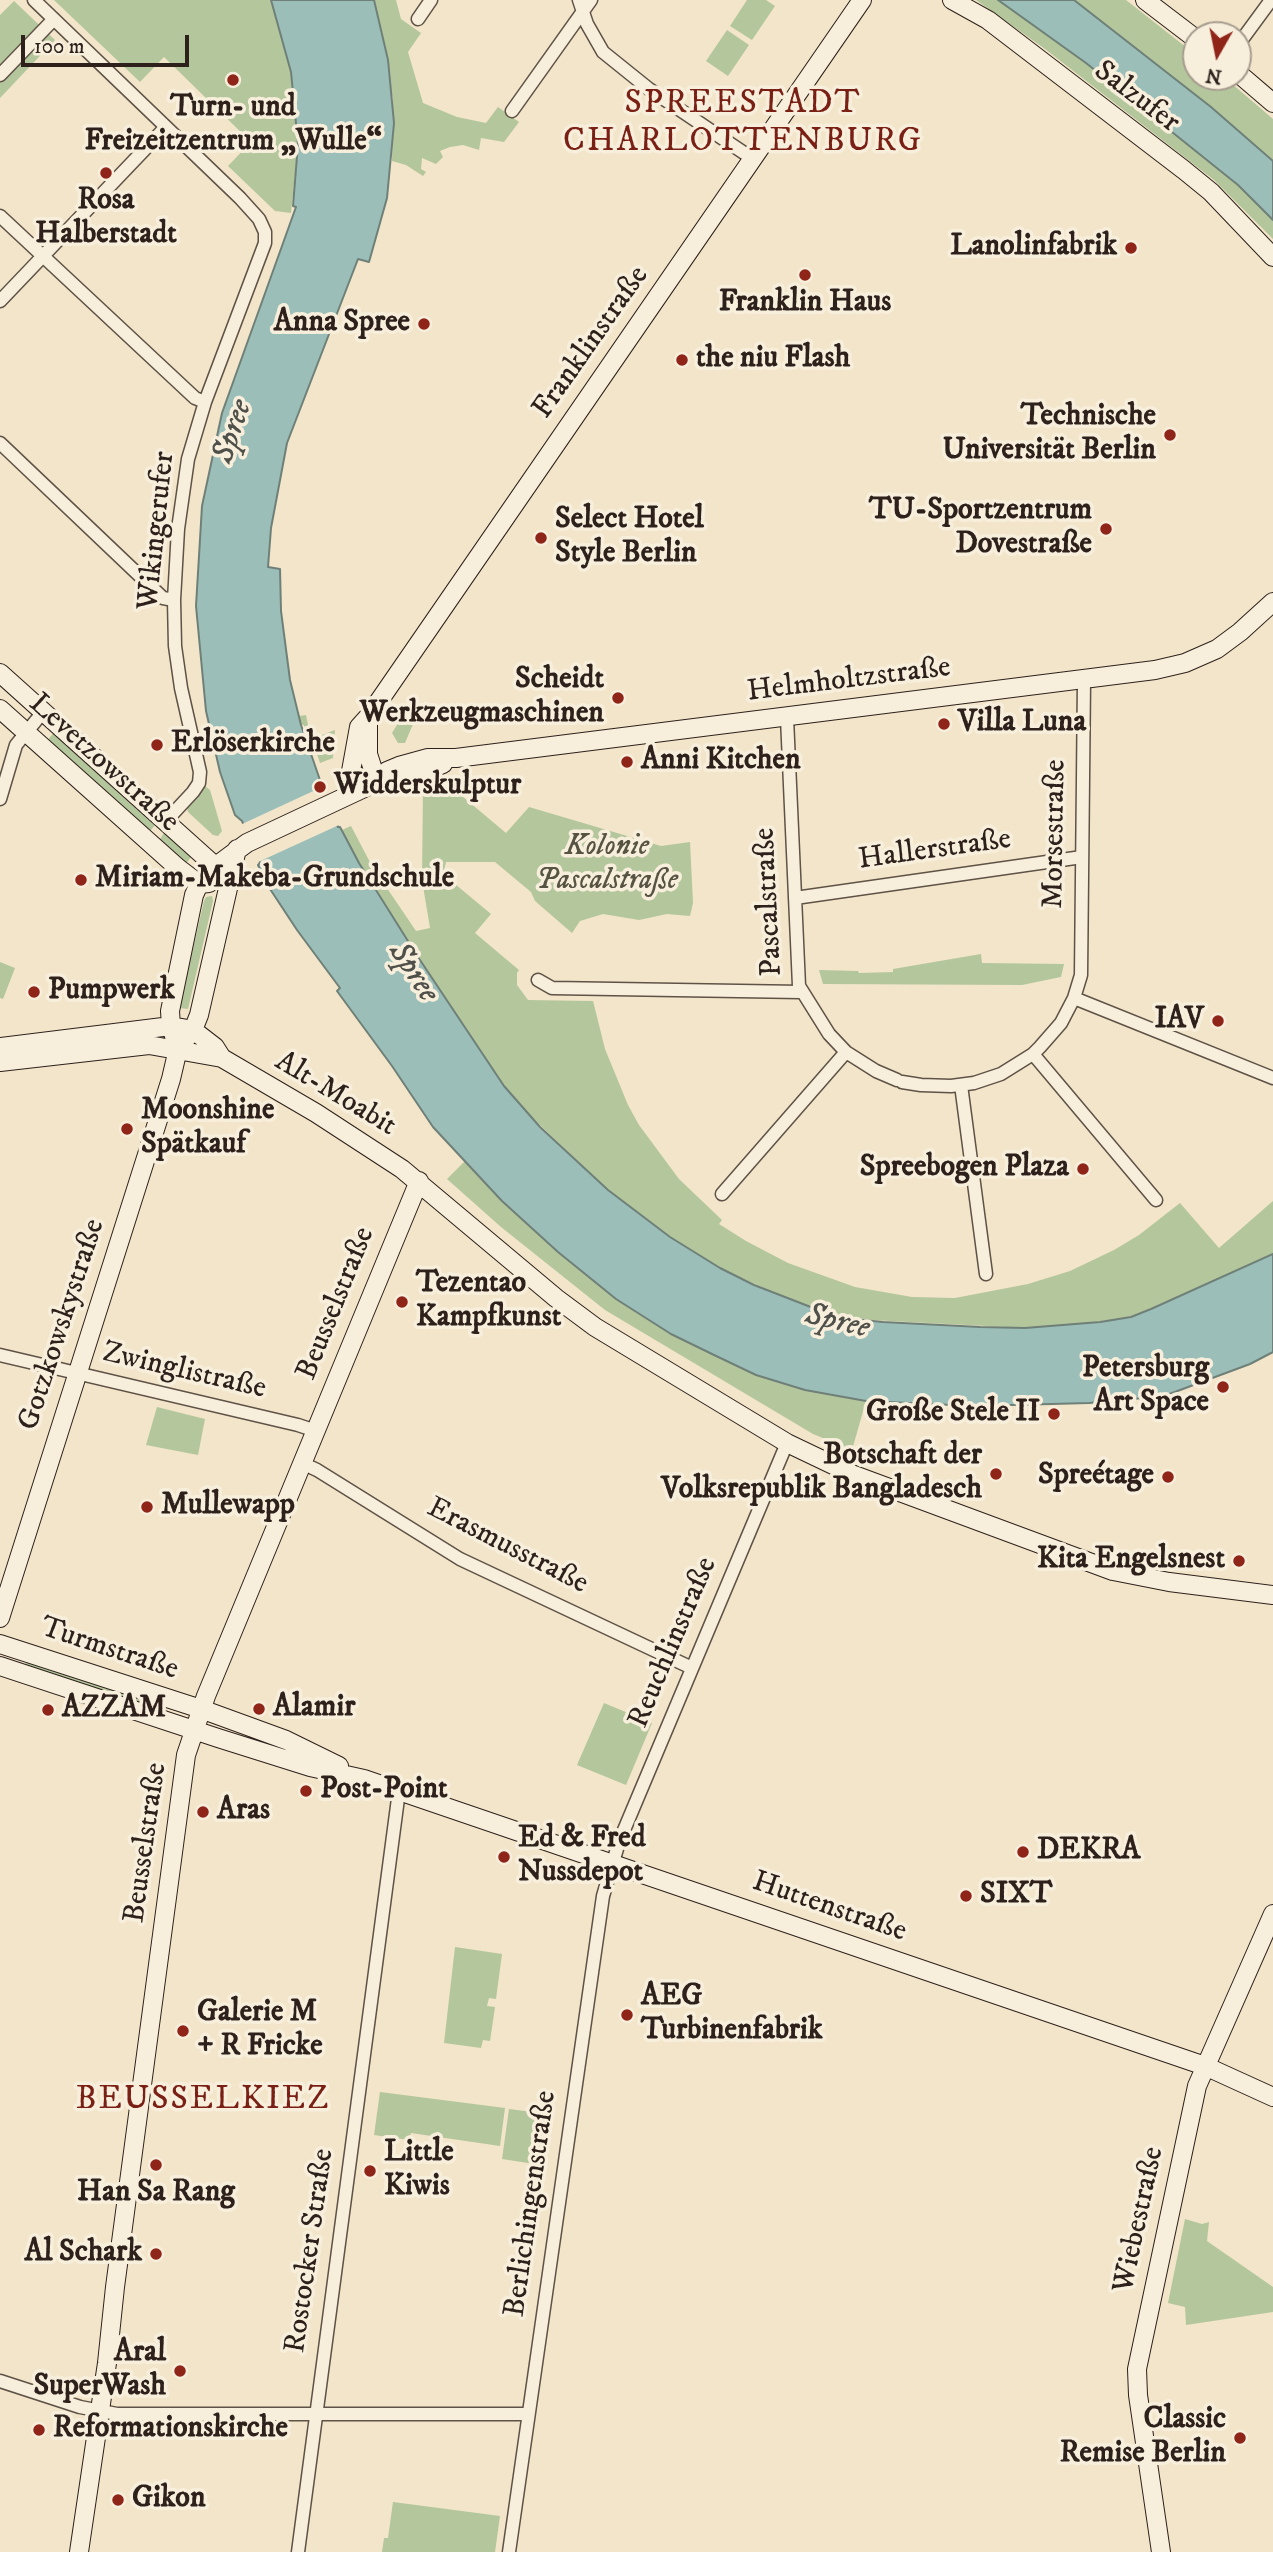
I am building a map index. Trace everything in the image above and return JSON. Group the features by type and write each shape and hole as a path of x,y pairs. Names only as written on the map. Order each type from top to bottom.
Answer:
{"main road":[{"name":"Franklinstraße","path":"358,790 351,764 359,727 862,0"},
{"name":"Salzufer","path":"952,0 988,20 1184,170 1229,210 1273,257"},
{"path":"1145,0 1182,29"},
{"path":"1252,85 1273,103"},
{"name":"Helmholtzstraße","path":"242,846 377,782 387,771 428,758 456,758 787,718 1176,666 1217,649 1273,602"},
{"name":"Levetzowstraße","path":"0,673 230,880"},
{"name":"Levetzowstraße","path":"0,709 199,884"},
{"path":"368,717 368,754 377,782"},
{"path":"149,841 166,821"},
{"path":"178,1049 171,1026 171,1002 194,895 199,884 216,866 242,846"},
{"name":"Gotzkowskystraße","path":"0,1618 171,1079 178,1049 193,1030 199,1015 230,880 242,846"},
{"path":"199,884 230,880"},
{"path":"0,1046 171,1026 193,1030"},
{"name":"Alt-Moabit","path":"193,1030 215,1047 222,1058"},
{"name":"Alt-Moabit","path":"0,1062 149,1045 222,1058 316,1113 419,1181 573,1311 671,1374 787,1443 854,1475 1114,1572 1273,1595"},
{"name":"Beusselstraße","path":"79,2552 186,1755 201,1709 419,1181"},
{"name":"Turmstraße","path":"0,1644 201,1709"},
{"name":"Turmstraße","path":"0,1666 194,1730"},
{"name":"Huttenstraße","path":"201,1709 286,1741 364,1779"},
{"name":"Huttenstraße","path":"194,1730 310,1767 364,1779 400,1791 1205,2066 1273,2097"},
{"name":"Wiebestraße","path":"1161,2552 1138,2395 1137,2369 1194,2097 1205,2066 1273,1914"}],"street":[{"path":"0,301 166,127 34,0"},
{"path":"418,19 431,0"},
{"path":"512,111 581,6 591,0"},
{"path":"1252,26 1271,0"},
{"path":"581,6 597,44 625,72 753,159"},
{"path":"0,74 54,19"},
{"name":"Wikingerufer","path":"166,127 259,219 265,232 265,243 205,402 188,459 181,502 174,600 175,646 180,688 200,772 199,783 193,792 166,821"},
{"path":"0,216 195,398 205,402"},
{"path":"0,443 163,598 174,600"},
{"name":"Morsestraße","path":"1076,993 1081,975 1084,680"},
{"path":"0,799 16,745 43,712"},
{"name":"Pascalstraße","path":"787,718 802,992 829,1034 846,1052 876,1071 900,1081 931,1086 961,1085 1001,1074 1033,1054 1061,1023 1076,993"},
{"name":"Hallerstraße","path":"795,898 1082,857"},
{"path":"538,980 552,988 802,992"},
{"path":"1076,993 1273,1078"},
{"path":"722,1194 846,1052"},
{"path":"1033,1054 1156,1200"},
{"path":"961,1085 986,1274"},
{"name":"Zwinglistraße","path":"0,1355 298,1425 316,1432"},
{"name":"Reuchlinstraße","path":"612,1864 787,1443"},
{"name":"Erasmusstraße","path":"302,1463 460,1559 692,1668"},
{"name":"Rostocker Straße","path":"298,2552 400,1791"},
{"name":"Berlichingenstraße","path":"509,2552 603,1896 612,1864"},
{"path":"0,2381 117,2414 528,2414"}],"green space":[{"name":"Turn- und Freizeitzentrum „Wulle“","path":"54,0 271,0 291,72 296,113 298,145 291,213 275,211 228,166 251,142 164,57 140,82"},
{"path":"374,0 396,0 401,19 421,33 408,52 423,103 457,117 486,123 498,107 519,122 504,142 481,138 479,150 463,145 450,147 440,151 443,157 436,164 422,158 421,169 426,172 423,176 406,165 392,161 393,100"},
{"path":"747,0 766,0 775,6 752,40 730,26"},
{"path":"976,0 998,0 1086,63 1238,185 1273,220 1273,239 1214,180 1045,49"},
{"path":"1074,0 1126,0 1182,44 1182,84"},
{"path":"14,1 55,40 0,98 0,15"},
{"path":"727,30 749,45 728,76 706,61"},
{"path":"1191,91 1240,91 1273,119 1273,161"},
{"path":"306,715 314,738 335,730 333,758 320,763 314,745 310,746 304,725 301,725 299,716"},
{"path":"402,717 413,724 405,743 398,743 392,733"},
{"path":"56,730 156,824 150,831 46,742"},
{"name":"Kolonie Pascalstraße","path":"459,780 456,791 506,833 529,807 661,846 690,842 693,903 690,916 667,914 639,920 603,914 580,921 572,933 535,901 531,892 495,862 446,862 443,874 491,914 475,933 519,970 517,985 528,1000 593,1001 605,1049 639,1125 679,1179 722,1220 719,1224 746,1241 788,1263 855,1287 912,1297 955,1298 1028,1284 1070,1271 1139,1235 1180,1203 1219,1248 1273,1201 1273,1254 1131,1317 1025,1328 852,1319 787,1299 720,1268 687,1249 608,1190 522,1108 492,1070 439,990 359,863 342,830 351,826 372,866 416,931 430,928 422,880 423,787 432,783"},
{"path":"205,786 210,790 222,831 218,836 213,835 188,812 187,808"},
{"path":"165,831 194,853 185,865 159,841"},
{"path":"212,896 188,1009 179,1008 204,901 206,897"},
{"path":"981,954 982,963 1064,964 1061,977 1022,985 823,984 819,970 893,972 893,969"},
{"path":"0,962 15,968 3,999 0,998"},
{"path":"465,1161 502,1201 558,1252 616,1299 671,1334 756,1375 805,1390 866,1401 852,1450 813,1434 605,1310 501,1227 447,1179"},
{"path":"157,1407 205,1419 198,1455 146,1445"},
{"path":"26,1662 165,1707 164,1710 25,1666"},
{"path":"604,1703 652,1723 626,1785 577,1765"},
{"path":"455,1947 502,1954 496,1999 489,1998 487,2006 495,2007 490,2041 483,2040 481,2048 444,2043"},
{"path":"380,2092 505,2108 500,2146 411,2133 409,2140 374,2135"},
{"path":"509,2109 548,2114 541,2165 502,2159"},
{"path":"1185,2219 1202,2224 1209,2222 1207,2241 1273,2287 1273,2312 1186,2325 1185,2307 1168,2303"},
{"path":"393,2502 500,2516 495,2552 382,2552 384,2538 388,2538"}],"water":[{"name":"Spree","path":"271,0 374,0 388,60 394,123 387,198 369,262 358,259 287,443 271,528 268,567 280,569 281,611 290,680 301,725 321,783 318,785 338,827 418,957 504,1086 540,1127 608,1190 670,1237 720,1268 754,1285 821,1311 852,1319 980,1327 1025,1328 1100,1322 1131,1317 1273,1254 1273,1352 1250,1364 1164,1396 1089,1403 974,1406 866,1401 805,1390 756,1375 712,1354 671,1334 616,1299 558,1252 502,1201 433,1127 337,991 340,988 270,889 242,821 235,815 220,772 206,711 196,606 202,506 222,413 296,207 293,206 298,144 291,72"},
{"path":"998,0 1074,0 1182,84 1182,91 1191,91 1211,107 1273,161 1273,220 1238,185 1086,63"}],"pier":[{"path":"322,787 339,825 256,863 240,825"}],"place":[{"name":"Turn- und Freizeitzentrum „Wulle“","path":"233,80"},
{"name":"Rosa Halberstadt","path":"106,173"},
{"name":"Lanolinfabrik","path":"1131,248"},
{"name":"Franklin Haus","path":"805,275"},
{"name":"Anna Spree","path":"424,324"},
{"name":"the niu Flash","path":"682,360"},
{"name":"Technische Universität Berlin","path":"1170,435"},
{"name":"TU-Sportzentrum Dovestraße","path":"1106,529"},
{"name":"Select Hotel Style Berlin","path":"541,538"},
{"name":"Scheidt Werkzeugmaschinen","path":"618,698"},
{"name":"Villa Luna","path":"944,724"},
{"name":"Erlöserkirche","path":"157,745"},
{"name":"Anni Kitchen","path":"627,762"},
{"name":"Widderskulptur","path":"320,787"},
{"name":"Miriam-Makeba-Grundschule","path":"81,880"},
{"name":"Pumpwerk","path":"34,992"},
{"name":"IAV","path":"1218,1021"},
{"name":"Moonshine Spätkauf","path":"127,1129"},
{"name":"Spreebogen Plaza","path":"1083,1169"},
{"name":"Tezentao Kampfkunst","path":"402,1302"},
{"name":"Petersburg Art Space","path":"1223,1387"},
{"name":"Große Stele II","path":"1054,1414"},
{"name":"Botschaft der Volksrepublik Bangladesch","path":"996,1474"},
{"name":"Spreétage","path":"1168,1477"},
{"name":"Mullewapp","path":"147,1507"},
{"name":"Kita Engelsnest","path":"1239,1561"},
{"name":"Alamir","path":"259,1709"},
{"name":"AZZAM","path":"48,1710"},
{"name":"Post-Point","path":"306,1791"},
{"name":"Aras","path":"203,1812"},
{"name":"DEKRA","path":"1023,1852"},
{"name":"Ed & Fred Nussdepot","path":"504,1857"},
{"name":"SIXT","path":"966,1896"},
{"name":"AEG Turbinenfabrik","path":"627,2015"},
{"name":"Galerie M + R Fricke","path":"183,2031"},
{"name":"Han Sa Rang","path":"156,2165"},
{"name":"Little Kiwis","path":"370,2171"},
{"name":"Al Schark","path":"156,2254"},
{"name":"Aral SuperWash","path":"180,2371"},
{"name":"Reformationskirche","path":"39,2430"},
{"name":"Classic Remise Berlin","path":"1240,2438"},
{"name":"Gikon","path":"118,2500"}],"district":[{"name":"SPREESTADT CHARLOTTENBURG","path":"743,124"},
{"name":"BEUSSELKIEZ","path":"203,2101"}]}
